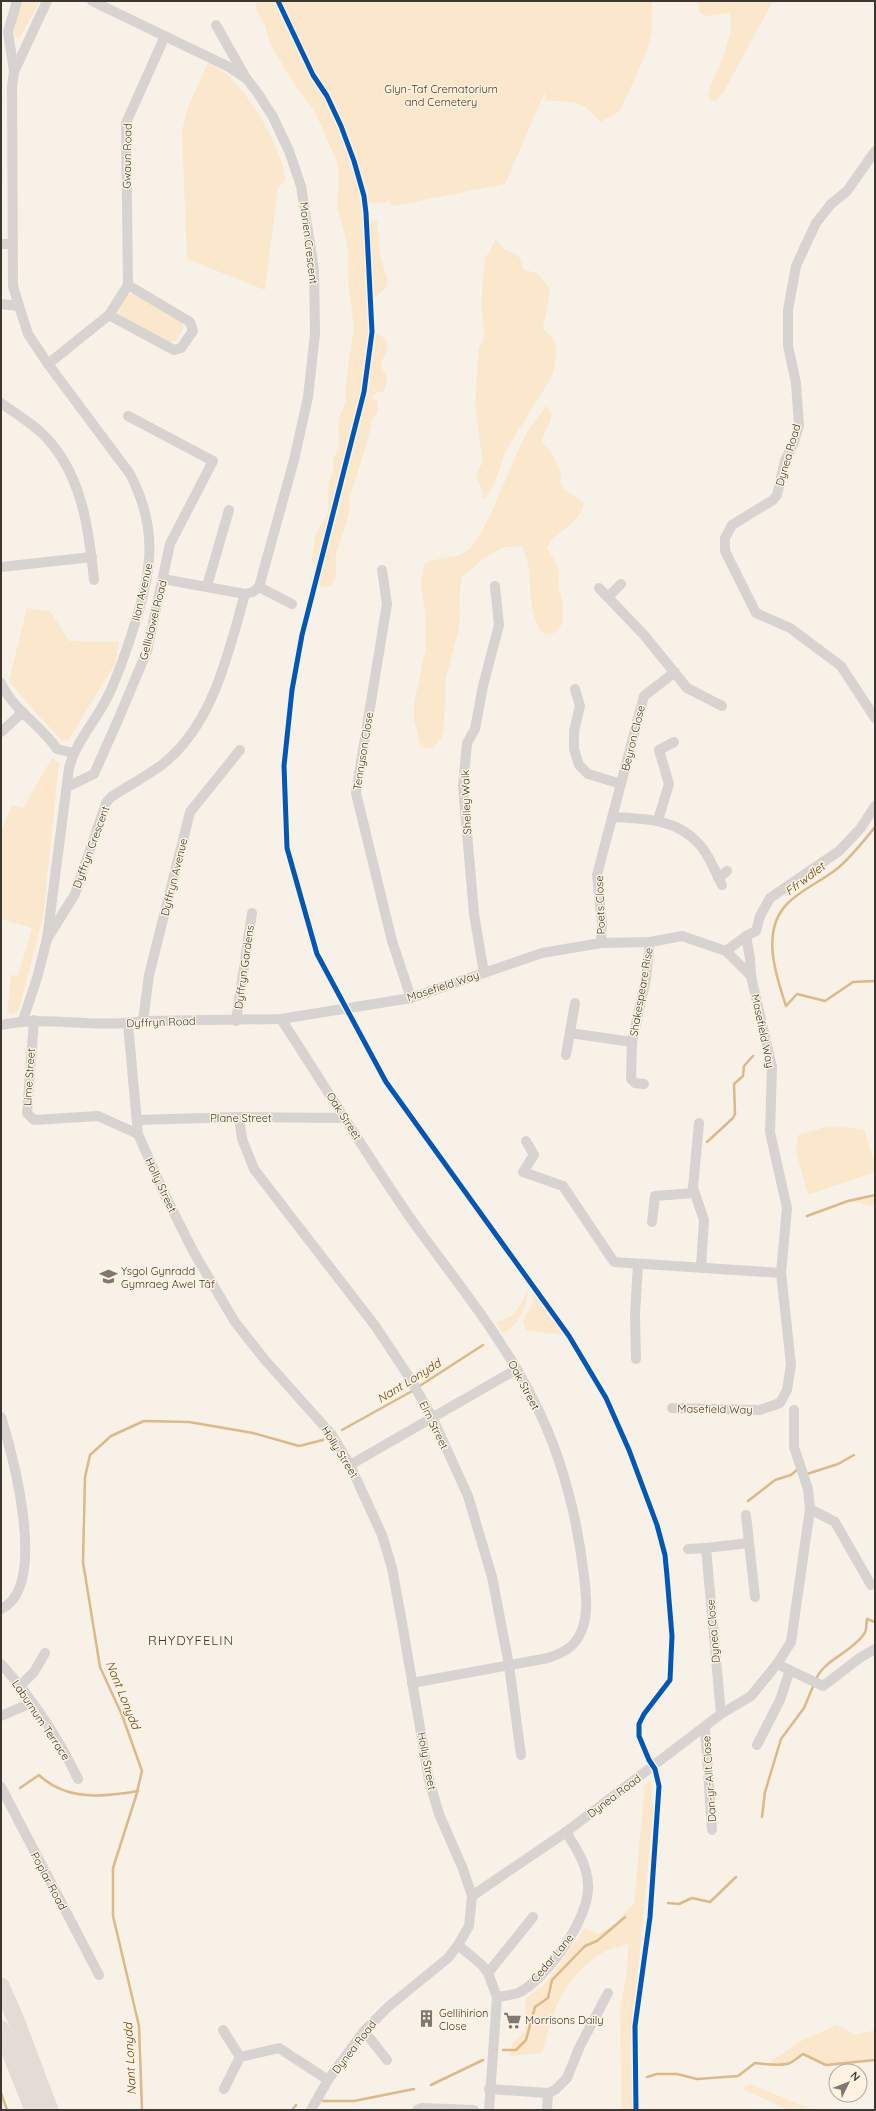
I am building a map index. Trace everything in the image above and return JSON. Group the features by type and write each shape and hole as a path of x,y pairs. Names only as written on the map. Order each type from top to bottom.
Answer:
{"highway":[{"path":"1,1986 16,2020 50,2110"},
{"path":"1,2029 33,2110"}],"street":[{"path":"14,72 8,32 17,1"},
{"path":"14,72 47,1"},
{"name":"Morien Crescent","path":"92,1 229,67 247,79 273,118 289,151 300,186 309,229 315,303 315,334 308,397 290,475 259,587"},
{"path":"216,25 247,79"},
{"name":"Gwaun Road","path":"128,285 126,123 165,36"},
{"name":"Ilan Avenue","path":"14,72 12,87 13,286 28,334 48,364 130,474 140,494 150,533 150,554 147,578 124,658 108,696 73,753 67,787 47,939"},
{"name":"Dynea Road","path":"875,151 846,191 831,204 816,223 796,266 788,310 788,346 796,383 799,425 794,442 785,461 777,495 774,500 732,525 725,538 725,551 756,613 790,628 841,666 875,718"},
{"path":"1,244 13,244"},
{"path":"48,364 109,315 128,285 190,322 193,332 181,348 174,350 109,315"},
{"path":"1,304 19,306"},
{"path":"1,403 51,442 72,476 84,507 94,580"},
{"name":"Gellidawel Road","path":"67,787 94,774 147,651 170,544 213,461 128,416"},
{"path":"207,586 229,510"},
{"path":"1,567 92,557"},
{"name":"Tennyson Close","path":"382,570 387,604 356,793 392,941 411,998"},
{"path":"163,579 245,594 253,592 259,587 292,604"},
{"path":"609,596 621,584"},
{"name":"Shelley Walk","path":"484,973 474,914 463,786 467,743 475,729 483,686 499,625 495,586"},
{"path":"599,588 609,596 687,688 722,706"},
{"name":"Dyffryn Crescent","path":"23,1020 37,978 47,939 75,894 106,803 111,797 162,764 175,753 207,706 224,669 245,594"},
{"name":"Beyron Close","path":"613,817 644,696 675,672"},
{"path":"1,683 7,695 48,735 57,749 73,753"},
{"path":"575,689 580,706 574,731 574,750 579,765 588,774 621,784"},
{"path":"1,732 23,712"},
{"path":"658,820 669,784 659,750 674,742"},
{"name":"Dyffryn Avenue","path":"143,1021 149,975 190,812 240,750"},
{"path":"726,951 746,936 756,931 760,916 770,898 839,851 860,829 875,806"},
{"path":"613,817 658,820 681,829 700,844 720,882 727,870"},
{"name":"Poets Close","path":"601,943 602,924 597,875 613,817"},
{"name":"Dyffryn Gardens","path":"236,1021 252,913"},
{"name":"Masefield Way","path":"321,1012 411,998 542,953 601,943 650,942 682,936 726,951 750,976 772,1067 770,1132 787,1208 781,1273 790,1365 787,1390 780,1403 760,1410 672,1408"},
{"path":"746,936 750,958 750,976"},
{"name":"Shakespeare Rise","path":"644,1084 635,1083 631,1079 632,1042 646,979 650,942"},
{"path":"566,1055 575,1003"},
{"name":"Dyffryn Road","path":"1,1025 23,1020 128,1024 143,1021 236,1021 281,1019 321,1012"},
{"name":"Oak Street","path":"281,1019 392,1192 448,1272 486,1320 517,1369 549,1434 571,1504 580,1542 586,1596 586,1615 582,1632 573,1645 563,1653 509,1665 412,1683"},
{"name":"Lime Street","path":"34,1020 27,1113 34,1120 98,1116 138,1134"},
{"name":"Holly Street","path":"128,1024 138,1120 138,1134 164,1193 193,1251 235,1322 265,1360 332,1435 350,1465 367,1499 384,1542 392,1568 431,1787 439,1814 464,1869 472,1896"},
{"name":"Shakespeare Rise","path":"570,1033 632,1042"},
{"name":"Plane Street","path":"138,1120 239,1117 345,1118"},
{"name":"Elm Street","path":"239,1117 242,1139 254,1169 376,1327 411,1380 432,1417 468,1496 492,1577 509,1665 521,1756"},
{"path":"699,1123 693,1188 704,1220 700,1268"},
{"path":"526,1141 534,1155 523,1172 563,1186 614,1262 781,1273"},
{"path":"652,1222 655,1196 694,1193"},
{"path":"636,1359 635,1316 638,1264"},
{"path":"350,1465 517,1369"},
{"name":"Dynea Road","path":"310,2110 328,2080 364,2031 388,2007 448,1958 458,1945 469,1926 472,1896 566,1832 705,1728 720,1714 751,1696 777,1664 791,1642 810,1509 808,1489 794,1447 794,1410"},
{"path":"1,1417 3,1430 18,1481 26,1545 20,1588 12,1600 1,1609"},
{"path":"810,1509 835,1522 871,1585 875,1584"},
{"path":"746,1515 755,1597"},
{"path":"688,1549 749,1543"},
{"name":"Dynea Close","path":"706,1548 720,1714"},
{"path":"777,1664 823,1686 860,1657 875,1649"},
{"path":"21,1686 34,1672 45,1653"},
{"name":"Laburnum Terrace","path":"1,1664 21,1686 63,1749 78,1779"},
{"path":"757,1745 780,1700 790,1670"},
{"path":"1,1716 31,1703"},
{"name":"Dan-yr-Allt Close","path":"705,1728 712,1830"},
{"name":"Poplar Road","path":"1,1787 99,1975"},
{"name":"Cedar Lane","path":"497,1997 518,1992 536,1979 565,1945 582,1917 588,1885 585,1868 579,1851 566,1832"},
{"path":"488,1973 533,1917"},
{"path":"458,1945 482,1965 488,1973 497,1997 489,2089 489,2110"},
{"path":"489,2089 548,2093 555,2090 567,2078 580,2046 608,1993"},
{"path":"223,2030 240,2058"},
{"path":"364,2031 387,2060"},
{"path":"224,2089 240,2058 279,2048 328,2080"},
{"path":"547,2110 548,2093"},
{"path":"416,2110 422,2108 474,2110"}],"green space":[{"path":"20,1 40,1 19,39 15,37 14,33"},
{"name":"Glyn-Taf Crematorium and Cemetery","path":"256,1 652,1 652,31 645,56 620,111 600,122 588,109 577,103 546,101 545,92 505,184 392,206 389,200 384,203 370,202 365,207 366,216 377,221 380,255 388,282 386,288 370,301 369,326 372,332 383,337 388,345 381,363 381,367 386,374 386,382 384,391 375,393 372,398 377,401 378,412 372,419 367,443 349,499 349,513 336,557 335,578 330,586 325,588 321,587 318,582 322,570 320,565 315,564 312,560 315,535 328,513 329,481 334,471 333,459 339,448 339,418 346,400 345,389 354,328 348,279 348,253 345,235 337,208 339,177 337,162 314,110 298,90 271,46 265,26 257,11"},
{"path":"697,1 773,1 723,93 715,101 710,100 708,94 728,41 731,21 729,13 708,16 700,13"},
{"path":"208,63 226,74 255,108 279,154 283,168 285,181 278,188 265,290 187,259 182,131 188,107"},
{"path":"495,240 499,242 503,249 518,255 524,270 537,273 548,286 550,293 543,327 555,343 556,353 551,378 506,450 495,482 485,499 476,476 482,463 482,457 475,405 479,347 483,341 484,333 481,305 485,257 490,251"},
{"path":"134,294 182,322 183,329 176,341 169,342 124,318 119,313 119,307 126,295"},
{"path":"546,406 551,411 551,419 544,434 542,443 551,451 561,473 560,481 564,489 584,503 583,508 577,518 551,541 547,548 559,569 559,586 563,607 562,622 555,632 548,634 542,632 539,628 532,608 528,567 522,546 504,547 484,558 462,577 459,598 460,615 458,632 446,678 444,728 441,739 433,748 421,747 414,719 414,703 426,648 425,614 421,586 424,565 429,561 460,555 471,548 481,533 494,507 521,444 529,429"},
{"path":"27,608 50,611 69,641 119,642 115,664 69,739 63,741 36,713 9,681"},
{"path":"52,758 59,763 43,917 19,1010 11,1014 7,1012 11,975 18,976 32,928 1,919 1,832 12,805 23,808"},
{"path":"829,1126 864,1129 872,1156 875,1160 875,1172 808,1195 796,1150 798,1135"},
{"path":"875,1195 875,1207 852,1201"},
{"path":"528,1290 526,1302 519,1319 506,1332 502,1332 496,1322 513,1315"},
{"path":"533,1291 563,1335 526,1330 523,1322 533,1303"},
{"path":"651,1780 653,1812 633,2026 633,2110 622,2110 620,2008 627,1974 628,1944 605,1951 577,1973 568,1985 555,2009 542,2053 511,2056 512,2043 525,2032 526,1998 545,1984 585,1928 598,1934 615,1925 634,1903 644,1794 643,1787"},
{"path":"837,2025 856,2035 875,2030 875,2060 828,2063 828,2065 826,2065 803,2054 789,2064 767,2064 803,2040"},
{"path":"750,2084 814,2110 788,2110 743,2089"}],"waterway":[{"name":"Ffrwdlet","path":"875,827 853,854 838,868 799,893 788,903 779,914 774,926 772,940 775,967 786,1006 797,994 825,1001 853,982 875,981"},
{"name":"Ffrwdlet","path":"707,1142 733,1118 735,1114 734,1084 743,1076 744,1066 753,1056"},
{"path":"807,1216 848,1201 875,1195"},
{"name":"Nant Lonydd","path":"418,1387 483,1345"},
{"name":"Nant Lonydd","path":"342,1430 414,1390"},
{"name":"Nant Lonydd","path":"142,2110 139,2026 113,1916 113,1868 136,1796 142,1771 122,1715 100,1667 83,1562 85,1477 90,1455 111,1436 144,1421 189,1422 253,1433 299,1446 323,1440"},
{"path":"807,1474 838,1464 854,1455"},
{"path":"748,1501 775,1480 791,1475 798,1469"},
{"path":"816,1679 825,1666 859,1641 866,1631 867,1619 875,1622"},
{"path":"762,1817 765,1792 781,1739 804,1708 814,1684"},
{"path":"20,1788 39,1775 61,1789 73,1793 86,1795 112,1795 138,1791"},
{"path":"668,1903 679,1904 692,1898 710,1902 736,1877"},
{"path":"503,2050 516,2050 526,2040 535,2007 548,1998 552,1980 585,1946 597,1941 625,1917"},
{"path":"647,2077 657,2074 677,2074 697,2079 738,2076 755,2063 787,2064 803,2054 826,2065 875,2060"},
{"path":"431,2085 483,2060"},
{"path":"323,2101 354,2101 414,2089"},
{"path":"1,2093 7,2110"},
{"path":"292,2110 296,2105"}],"cycle path":[{"path":"278,1 313,75 327,96 341,126 354,161 364,196 372,332 364,392 302,635 292,690 284,766 287,848 317,954 386,1082 569,1336 606,1398 629,1450 657,1525 665,1555 672,1636 670,1680 644,1714 639,1724 639,1736 649,1760 655,1769 659,1786 650,1917 635,2026 636,2110"}],"place":[{"name":"Ysgol Gynradd Gymraeg Awel Tâf","path":"108,1277"},
{"name":"Gellihirion Close","path":"426,2019"},
{"name":"Morrisons Daily","path":"512,2020"}],"district":[{"name":"RHYDYFELIN","path":"191,1640"}]}
